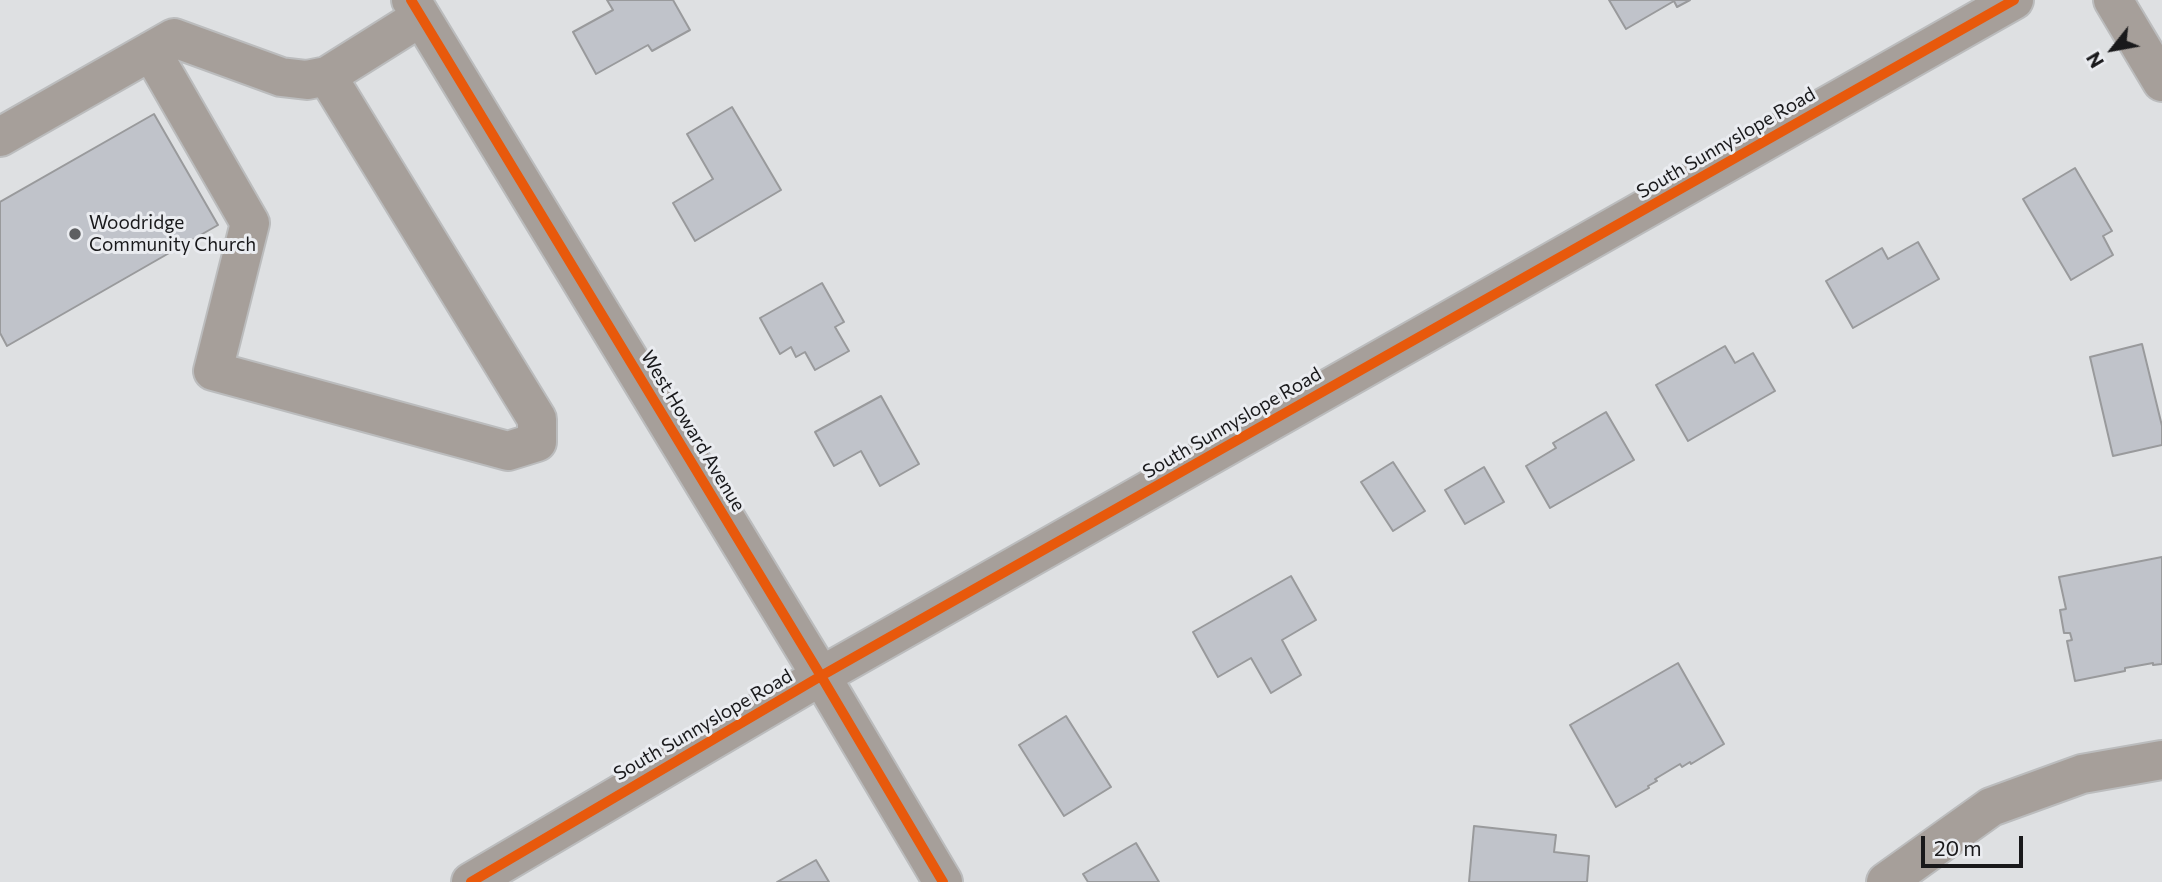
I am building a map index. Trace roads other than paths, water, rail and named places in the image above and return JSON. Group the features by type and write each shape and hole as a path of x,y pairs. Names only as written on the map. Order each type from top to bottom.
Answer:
{"street":[{"name":"South Sunnyslope Road","path":"471,882 821,676 2014,0"},
{"path":"2113,0 2162,82"},
{"name":"West Howard Avenue","path":"416,8 943,882"},
{"path":"0,137 174,38 281,78 307,80 327,76 416,8"},
{"path":"151,51 250,223 213,371 508,451 537,442 537,419 327,76"},
{"path":"1886,882 1991,807 2082,774 2162,760"}],"place":[{"name":"Woodridge Community Church","path":"75,234"}]}
